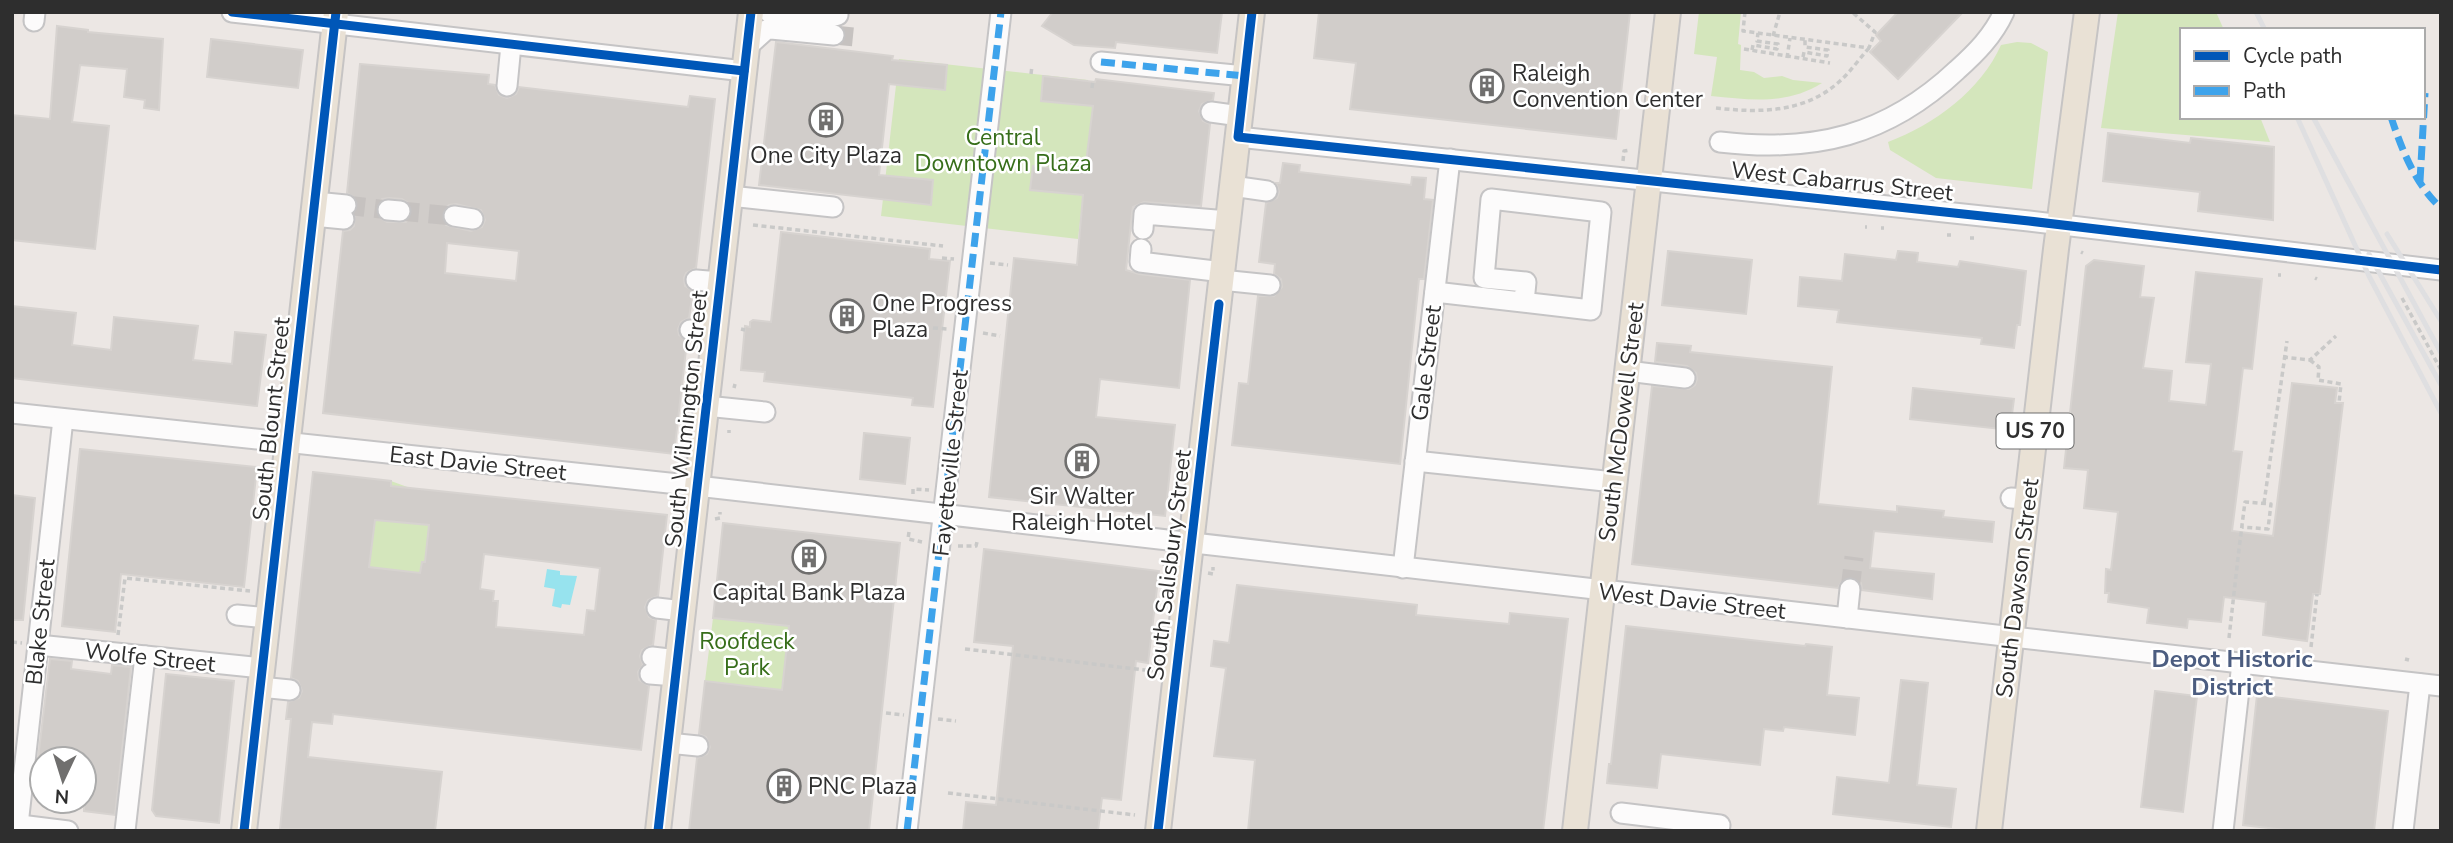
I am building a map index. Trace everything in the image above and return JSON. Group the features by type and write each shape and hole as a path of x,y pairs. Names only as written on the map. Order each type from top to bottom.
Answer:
{"main road":[{"name":"South Wilmington Street","path":"658,831 706,406 702,330 720,282 751,12"},
{"name":"South Salisbury Street","path":"1158,831 1252,12"},
{"name":"South McDowell Street","path":"1575,831 1668,12"},
{"name":"South Dawson Street","path":"1989,831 2011,637 2019,498 2034,366 2059,224 2087,12"},
{"name":"South Blount Street","path":"244,831 336,18"}],"street":[{"path":"232,12 336,18 511,45 745,59 766,30 834,35"},
{"path":"769,12 776,18 819,20 838,15"},
{"name":"Fayetteville Street","path":"907,831 1001,12"},
{"path":"1720,142 1792,145 1833,139 1878,125 1915,106 1950,78 1981,48 2004,12"},
{"path":"507,86 511,45"},
{"path":"1097,71 1245,76"},
{"name":"West Cabarrus Street","path":"1212,113 1239,126 1450,159 2059,224 2441,270"},
{"name":"Gale Street","path":"1403,568 1435,292 1440,210 1450,159"},
{"path":"1232,186 1267,191"},
{"path":"730,196 833,207"},
{"path":"1435,292 1591,310 1601,212 1491,199 1484,278 1526,282 1524,302"},
{"path":"314,209 345,212"},
{"path":"1143,229 1144,214 1228,221"},
{"path":"1141,249 1140,262 1270,285"},
{"path":"696,280 720,282"},
{"path":"1627,371 1685,378"},
{"path":"706,406 765,412"},
{"name":"East Davie Street","path":"12,414 697,486 944,515"},
{"name":"Blake Street","path":"15,825 63,419"},
{"path":"1415,461 1614,482"},
{"name":"West Davie Street","path":"944,515 2441,686"},
{"path":"1847,618 1850,589"},
{"path":"657,608 684,611"},
{"path":"237,615 268,618"},
{"name":"Wolfe Street","path":"38,645 145,656 261,678 290,690"},
{"path":"125,831 145,656"},
{"path":"2223,831 2242,663"},
{"path":"651,666 677,668"},
{"path":"2403,831 2420,684"},
{"path":"668,743 698,746"},
{"path":"1621,813 1720,825 1719,831"},
{"path":"15,825 68,831"}],"path":[{"path":"1745,12 1743,31 1869,48"},
{"path":"1773,36 1780,12"},
{"path":"1716,108 1783,110 1815,98 1840,81 1869,48 1875,32 1853,12"},
{"path":"1752,50 1753,46 1777,49 1778,44 1757,41 1758,33"},
{"path":"1787,57 1790,38"},
{"path":"1803,58 1804,52 1827,56 1828,50 1805,47 1805,40"},
{"path":"1744,49 1830,63"},
{"path":"1031,74 1032,66"},
{"path":"1092,88 1097,71"},
{"path":"1623,163 1624,150"},
{"path":"753,225 943,246"},
{"path":"942,258 956,259"},
{"path":"990,263 1008,265"},
{"path":"2402,298 2441,370"},
{"path":"933,328 948,330"},
{"path":"982,333 1000,336"},
{"path":"2310,360 2336,336"},
{"path":"2263,503 2287,341"},
{"path":"2283,357 2310,360 2319,367 2318,380 2341,384 2339,403"},
{"path":"913,489 931,490"},
{"path":"2229,638 2242,527 2245,502 2271,504 2268,529 2242,527"},
{"path":"715,519 720,518 720,512"},
{"path":"909,531 908,539 924,542"},
{"path":"958,547 976,546 977,542"},
{"path":"1164,567 1165,561"},
{"path":"1213,567 1213,574"},
{"path":"118,638 125,578 250,591"},
{"path":"2311,647 2317,594"},
{"path":"965,649 1153,671"},
{"path":"886,713 906,715"},
{"path":"938,719 956,721"},
{"path":"948,793 1135,815"}],"green space":[{"path":"1699,12 1741,12 1738,44 1741,45 1740,70 1754,72 1764,78 1782,76 1822,83 1796,95 1782,98 1711,96 1717,57 1694,54"},
{"path":"2118,12 2216,12 2223,28 2180,28 2180,119 2261,119 2270,142 2101,128"},
{"path":"2031,43 2048,52 2032,189 1936,178 1890,150 1888,142 1939,116 1969,91 2001,45"},
{"name":"Central Downtown Plaza","path":"899,59 1088,80 1088,87 1095,89 1078,239 881,216"},
{"path":"391,481 410,488 407,522 429,525 425,562 422,562 420,573 369,567 375,520 387,521"},
{"name":"Roofdeck Park","path":"713,618 789,626 782,690 705,681"}],"water":[{"path":"547,569 560,571 560,575 577,576 570,605 562,604 561,608 552,606 555,589 544,587"}],"building":[{"path":"1053,12 1222,12 1217,53 1116,42 1115,48 1074,45 1042,26"},
{"name":"Raleigh Convention Center","path":"1319,12 1630,12 1616,139 1350,109 1356,63 1314,58"},
{"path":"1898,12 1963,12 1898,79 1870,52 1881,41 1876,35"},
{"path":"57,26 88,32 163,39 159,110 144,108 145,100 124,97 127,69 80,65 72,122 109,126 95,249 12,240 12,115 50,119"},
{"path":"211,39 303,50 298,88 207,77"},
{"name":"One City Plaza","path":"776,42 893,56 892,60 947,65 945,90 889,84 879,175 933,180 931,205 759,185"},
{"path":"360,64 489,75 488,84 495,85 499,95 507,98 516,94 519,87 688,107 690,96 715,99 696,268 686,273 684,278 685,286 693,291 689,318 681,322 678,329 679,335 687,341 674,454 323,413 343,231 354,226 358,207 357,199 347,193","holes":["382,199 402,199 411,205 412,213 406,222 387,222 377,216 378,204","449,205 481,210 485,220 482,227 471,231 446,225 442,220 444,209","447,243 519,251 516,281 445,273"]},
{"path":"1043,76 1095,82 1096,79 1214,93 1213,100 1202,104 1199,111 1203,121 1210,124 1201,206 1144,202 1133,207 1132,213 1126,270 1190,280 1179,388 1100,379 1096,417 1175,425 1165,516 989,497 1014,258 1077,265 1083,195 1030,190 1033,166 1085,171 1093,106 1041,101"},
{"path":"2108,133 2190,143 2191,138 2274,147 2273,220 2198,211 2200,192 2103,181"},
{"path":"1283,163 1300,165 1299,172 1411,185 1412,177 1426,178 1424,199 1433,200 1424,279 1419,279 1400,464 1232,445 1239,383 1248,384 1258,296 1274,296 1282,287 1281,279 1274,274 1275,264 1259,262 1266,203 1277,198 1279,192 1276,183 1280,183"},
{"name":"One Progress Plaza","path":"781,232 930,249 929,259 950,261 933,407 912,405 913,398 764,381 765,372 741,370 745,326 750,327 753,320 771,322"},
{"path":"1668,251 1752,260 1746,314 1662,305"},
{"path":"1898,251 1918,253 1917,262 1958,267 1960,261 2026,271 2020,325 2017,325 2014,348 1981,344 1982,338 1837,322 1839,310 1798,306 1800,277 1842,281 1845,254 1896,260"},
{"path":"2094,260 2144,266 2140,297 2154,298 2143,368 2172,371 2169,401 2206,405 2211,364 2186,362 2196,272 2262,279 2252,369 2243,368 2233,451 2242,452 2232,531 2273,536 2292,383 2337,388 2335,403 2343,403 2320,594 2313,594 2307,641 2263,635 2266,602 2224,597 2221,622 2188,619 2187,628 2147,623 2149,608 2108,602 2109,593 2105,593 2106,569 2111,570 2118,512 2084,508 2088,470 2064,468 2086,266"},
{"path":"12,306 76,313 72,345 111,350 114,317 198,326 193,360 232,364 235,332 266,335 257,406 12,378"},
{"path":"1657,343 1691,346 1690,352 1832,367 1818,504 1897,512 1897,506 1944,511 1943,517 1994,522 1992,542 1874,531 1870,568 1934,574 1932,599 1862,590 1861,583 1852,577 1844,578 1838,588 1632,564 1652,386 1689,389 1695,385 1697,379 1696,373 1687,366 1655,362"},
{"path":"1913,388 2014,399 2010,430 1910,419"},
{"path":"864,433 910,438 905,484 860,479"},
{"path":"80,449 257,467 244,587 121,574 115,632 62,626"},
{"path":"313,472 391,481 391,486 667,515 658,596 648,600 645,607 649,617 656,620 653,645 642,650 640,656 643,665 638,672 639,680 649,686 641,750 333,714 332,724 312,722 308,757 442,772 435,831 280,829 291,719 286,719 288,702 299,698 302,691 298,681 291,678","holes":["375,520 429,525 425,562 422,562 420,573 369,567","484,554 600,568 595,611 587,610 584,635 496,627 498,601 493,601 494,591 480,589"]},
{"path":"12,495 35,498 23,620 12,620"},
{"path":"723,523 900,543 869,831 689,831 697,758 707,754 710,747 706,737 699,734 705,681 782,690 789,626 713,618"},
{"path":"984,549 1159,571 1148,663 1136,661 1121,800 1102,798 1098,831 963,831 966,802 996,805 1013,646 974,642"},
{"path":"1237,585 1417,605 1416,615 1509,624 1510,613 1568,619 1543,831 1248,831 1255,760 1214,756 1226,668 1211,666 1214,641 1229,643"},
{"path":"1626,626 1832,647 1827,695 1859,698 1855,735 1784,727 1783,731 1764,729 1760,765 1661,754 1657,788 1607,783"},
{"path":"50,659 72,661 71,669 111,674 112,665 131,667 115,815 98,813 98,745 40,745"},
{"path":"166,674 234,681 219,823 156,816 152,810"},
{"path":"1901,680 1928,683 1917,785 1956,789 1951,827 1833,814 1837,777 1889,783"},
{"path":"2155,691 2197,696 2183,812 2141,807"},
{"path":"2257,695 2388,711 2374,831 2295,831 2243,825"}],"tunnel":[{"path":"834,35 854,37"},
{"path":"346,205 388,210"},
{"path":"400,211 454,216"},
{"path":"1850,589 1854,557"}],"railway":[{"path":"2256,12 2264,28"},
{"path":"2298,119 2369,276 2441,413"},
{"path":"2314,119 2441,353"},
{"path":"2387,234 2441,321"},
{"path":"2369,254 2441,385"}],"marked path":[{"path":"907,831 1001,12"},
{"path":"1101,62 1245,76"},
{"path":"2392,119 2417,177 2441,208"},
{"path":"2420,181 2424,119"}],"cycle path":[{"path":"232,12 744,71"},
{"path":"244,831 336,12"},
{"path":"658,831 751,12"},
{"path":"1252,12 1238,137 2029,221 2441,270"},
{"path":"1158,831 1219,304"}],"place":[{"name":"Raleigh Convention Center","path":"1487,86"},
{"name":"One City Plaza","path":"826,120"},
{"name":"One Progress Plaza","path":"847,316"},
{"name":"Sir Walter Raleigh Hotel","path":"1082,461"},
{"name":"Capital Bank Plaza","path":"809,557"},
{"name":"PNC Plaza","path":"784,786"}],"district":[{"name":"Depot Historic District","path":"2232,673"}]}
